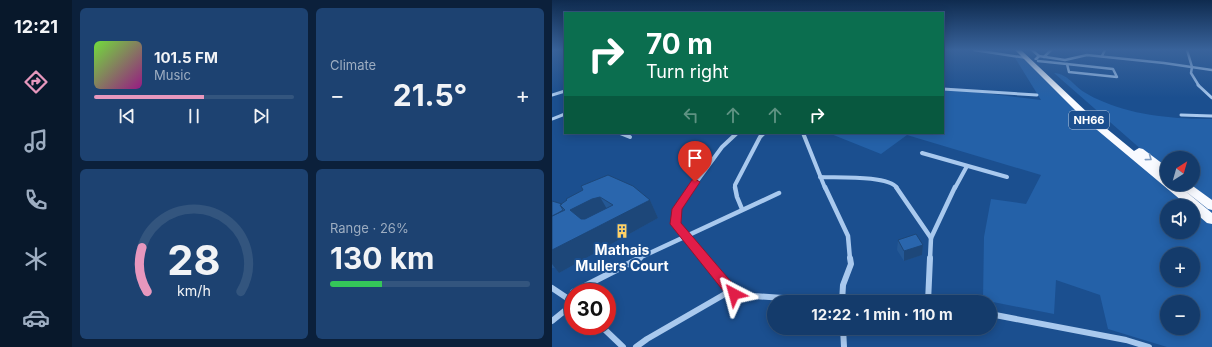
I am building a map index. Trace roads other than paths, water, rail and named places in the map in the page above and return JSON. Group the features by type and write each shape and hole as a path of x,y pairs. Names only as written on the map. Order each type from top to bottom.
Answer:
{"highway":[{"name":"NH66","path":"1043,66 1086,117 1160,177"},
{"name":"NH66","path":"1044,66 1097,117 1160,166"},
{"name":"NH66","path":"1178,191 1212,220"},
{"path":"1192,191 1212,206"}],"street":[{"path":"1067,66 1068,72 1117,77 1114,69 1092,66"},
{"path":"1185,66 1212,70"},
{"path":"1192,67 1191,72 1200,88 1212,98"},
{"path":"944,89 1037,95"},
{"path":"552,95 564,91"},
{"path":"552,119 564,114"},
{"path":"1181,115 1212,116"},
{"path":"622,134 630,137"},
{"path":"734,294 675,224 677,209 722,147 736,134"},
{"path":"742,209 737,197 735,184 763,134"},
{"path":"803,134 820,177 848,236 851,264 843,285 842,295"},
{"path":"922,153 1007,177"},
{"path":"928,295 932,238 951,195 967,166"},
{"path":"820,177 878,179 895,185 932,238"},
{"path":"590,283 624,265 779,193"},
{"path":"552,288 564,295"},
{"path":"636,347 647,339 725,294 767,296"},
{"path":"552,321 564,311"},
{"path":"997,315 1126,340 1149,347"},
{"path":"611,335 623,347"},
{"path":"843,335 844,347"}],"place":[{"name":"Mathais Mullers Court","path":"622,231"}]}
